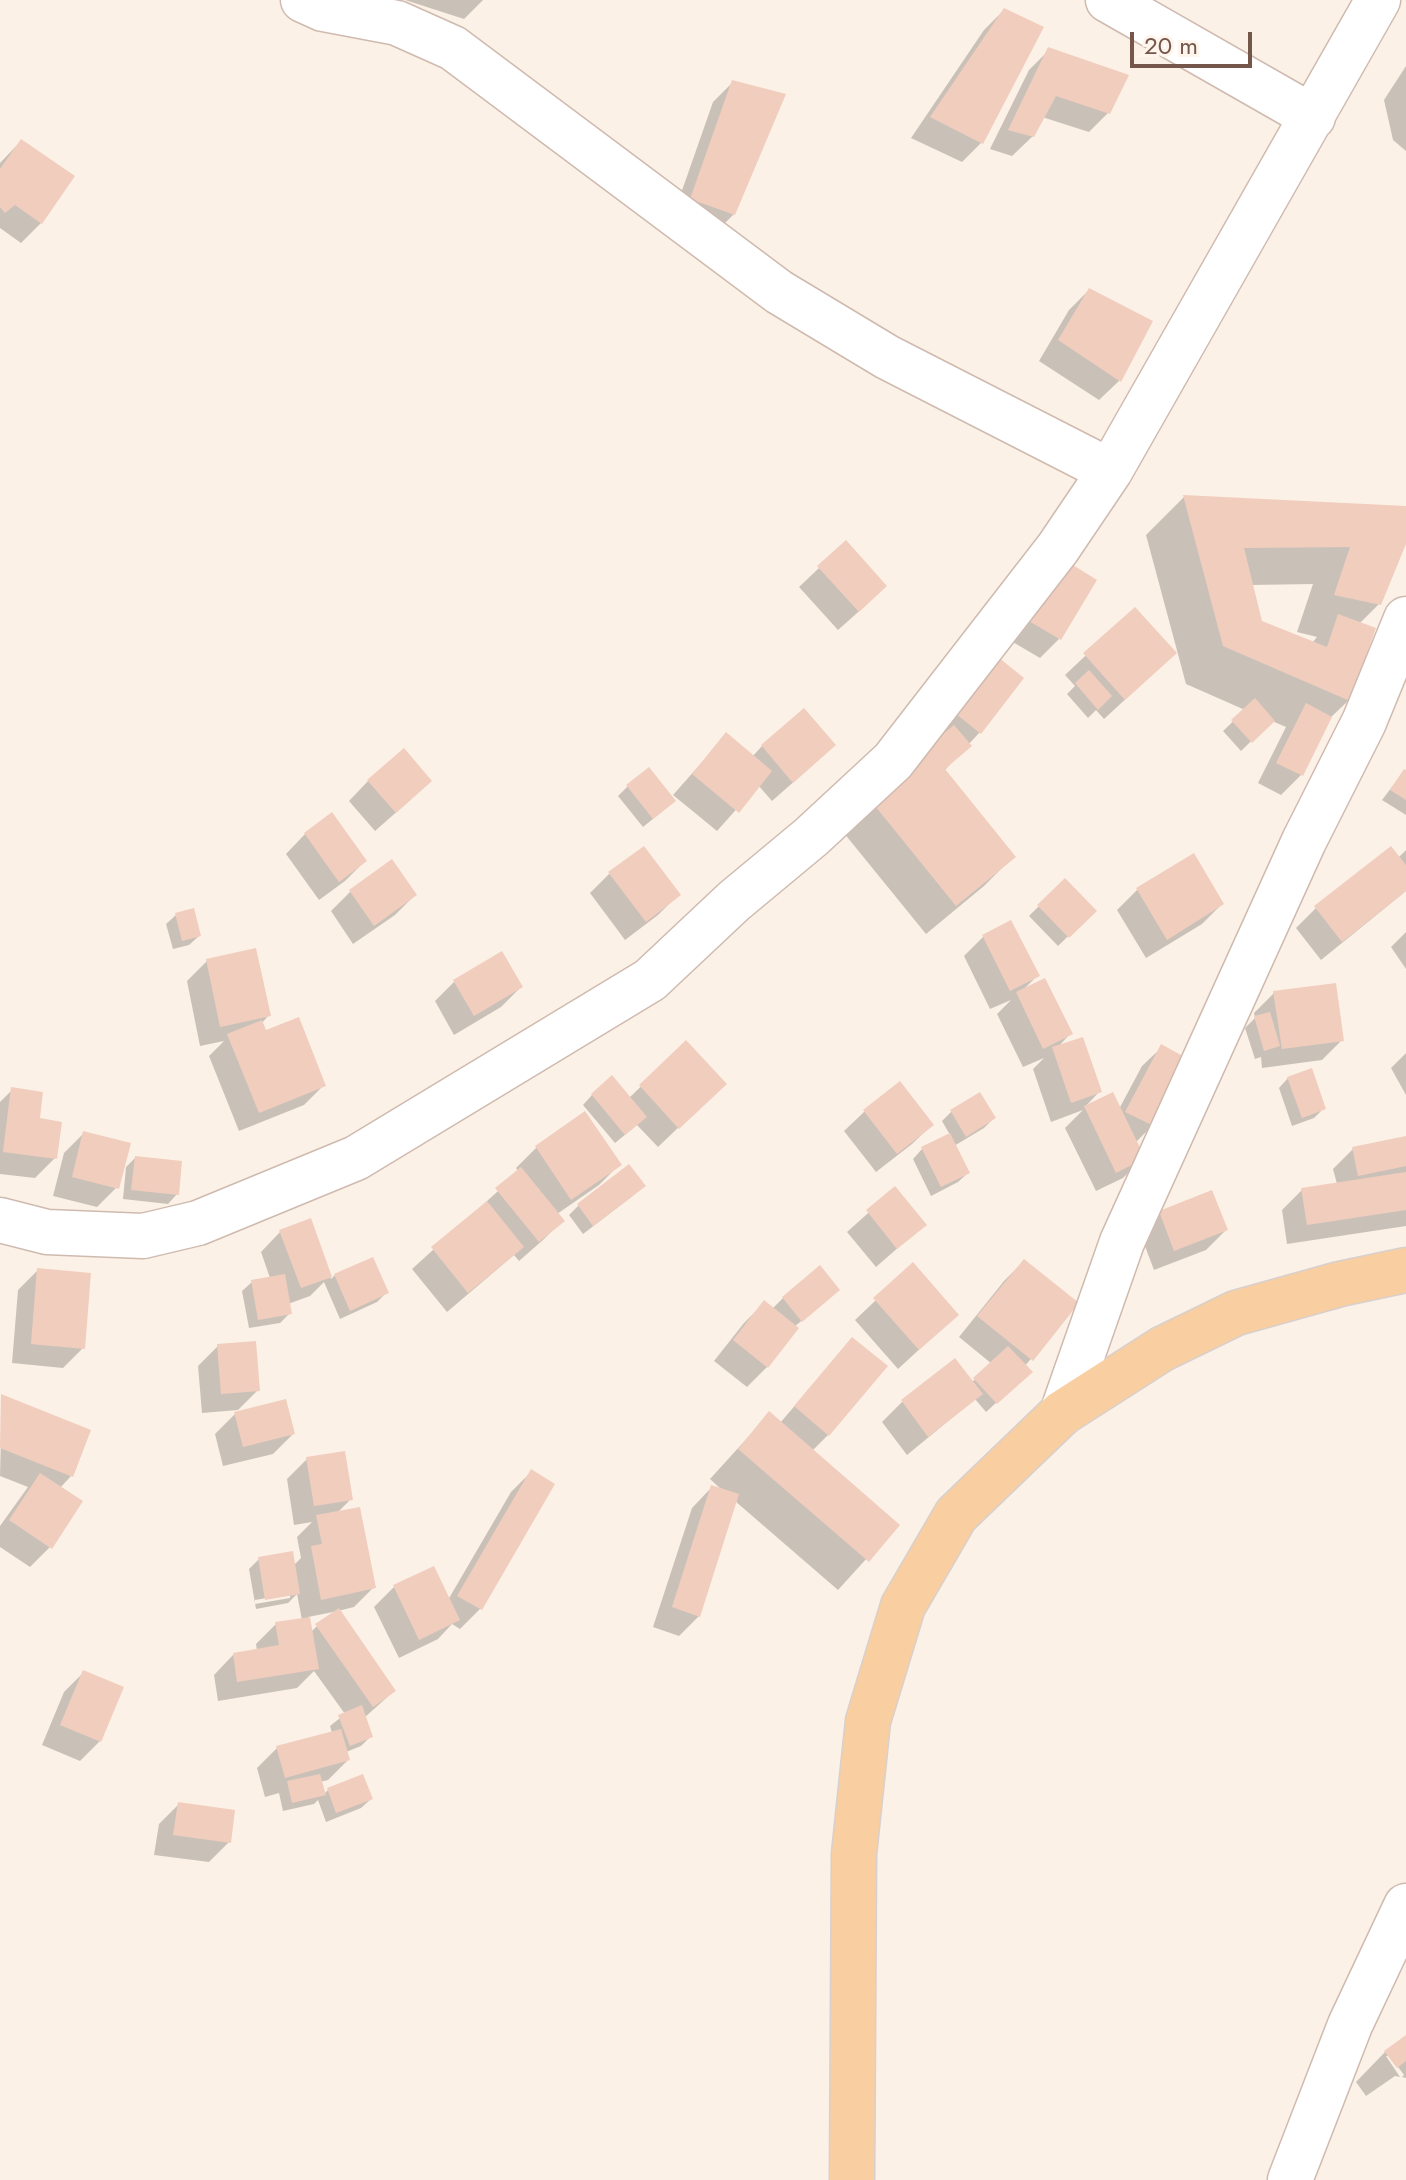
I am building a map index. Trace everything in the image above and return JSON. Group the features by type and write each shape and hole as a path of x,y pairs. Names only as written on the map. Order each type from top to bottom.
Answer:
{"main road":[{"path":"852,2180 854,1854 868,1721 903,1606 956,1515 1062,1413 1162,1349 1236,1313 1340,1284 1406,1270"}],"street":[{"path":"303,0 323,9 397,23 453,48 779,292 887,357 1110,471"},
{"path":"1108,0 1313,117"},
{"path":"0,1220 47,1232 143,1236 198,1223 356,1158 650,980 734,901 811,837 893,761 1058,548 1110,471 1378,0"},
{"path":"1062,1413 1122,1242 1297,855 1364,722 1406,619"},
{"path":"1290,2180 1350,2025 1406,1906"}],"building":[{"path":"1004,8 1044,27 983,144 930,117"},
{"path":"1048,47 1129,75 1110,114 1056,96 1034,137 1008,130"},
{"path":"732,80 786,94 735,215 690,199"},
{"path":"21,139 75,176 42,224 15,205 5,213 0,207 0,169"},
{"path":"1089,288 1153,321 1121,382 1058,340"},
{"path":"1183,495 1406,506 1406,544 1381,605 1334,595 1350,547 1244,548 1262,621 1327,647 1338,614 1376,628 1350,701 1223,646"},
{"path":"846,540 887,586 859,612 817,566"},
{"path":"1065,560 1097,580 1061,640 1029,621"},
{"path":"1135,607 1177,653 1125,700 1083,653"},
{"path":"993,653 1024,678 981,734 950,709"},
{"path":"1089,670 1112,696 1098,710 1075,683"},
{"path":"1255,698 1275,721 1252,743 1231,720"},
{"path":"1306,703 1332,717 1303,776 1276,763"},
{"path":"804,708 836,745 793,783 761,745"},
{"path":"954,725 972,746 945,769 1016,857 956,906 867,796"},
{"path":"726,732 772,771 739,813 692,774"},
{"path":"404,748 432,781 396,813 367,780"},
{"path":"649,767 676,801 653,819 626,785"},
{"path":"1406,770 1406,800 1390,790"},
{"path":"332,812 367,861 339,882 304,833"},
{"path":"644,846 681,895 646,922 608,872"},
{"path":"1391,846 1406,865 1406,891 1342,942 1314,906"},
{"path":"1194,853 1224,904 1167,940 1136,888"},
{"path":"392,859 417,895 374,926 349,890"},
{"path":"1065,878 1097,911 1069,938 1037,905"},
{"path":"194,908 201,936 182,941 175,913"},
{"path":"1011,920 1040,976 1010,991 982,935"},
{"path":"256,948 271,1016 220,1027 206,959"},
{"path":"502,951 523,987 474,1016 453,980"},
{"path":"1045,978 1073,1034 1043,1049 1016,992"},
{"path":"1336,983 1344,1041 1282,1049 1273,991"},
{"path":"1270,1012 1280,1046 1264,1051 1254,1016"},
{"path":"299,1017 326,1086 259,1113 227,1034 262,1020 266,1030"},
{"path":"1083,1037 1102,1092 1071,1103 1052,1047"},
{"path":"686,1040 727,1084 679,1129 639,1085"},
{"path":"1161,1044 1190,1060 1154,1126 1125,1112"},
{"path":"1312,1068 1326,1109 1302,1118 1287,1077"},
{"path":"612,1075 647,1117 625,1135 591,1094"},
{"path":"900,1081 934,1125 897,1154 863,1110"},
{"path":"11,1087 43,1092 40,1118 62,1122 57,1159 3,1152"},
{"path":"980,1092 996,1118 966,1137 950,1110"},
{"path":"1113,1092 1145,1158 1116,1173 1084,1106"},
{"path":"585,1111 622,1165 571,1200 535,1146"},
{"path":"83,1131 131,1143 119,1189 72,1177"},
{"path":"950,1133 970,1173 941,1187 921,1147"},
{"path":"1406,1136 1406,1166 1358,1176 1352,1147"},
{"path":"135,1156 182,1161 179,1195 131,1190"},
{"path":"629,1164 646,1186 593,1226 577,1204"},
{"path":"521,1167 565,1221 539,1242 495,1188"},
{"path":"1406,1172 1406,1210 1307,1225 1301,1188"},
{"path":"895,1186 927,1225 897,1249 866,1210"},
{"path":"1212,1190 1228,1230 1174,1251 1159,1211"},
{"path":"487,1201 524,1247 468,1293 431,1247"},
{"path":"311,1218 332,1277 301,1288 279,1230"},
{"path":"373,1257 389,1293 350,1311 334,1274"},
{"path":"1024,1259 1079,1303 1033,1361 977,1316"},
{"path":"913,1262 959,1315 919,1350 873,1298"},
{"path":"820,1265 840,1290 802,1322 782,1297"},
{"path":"37,1268 91,1273 85,1349 31,1344"},
{"path":"285,1274 292,1314 258,1320 251,1280"},
{"path":"764,1300 799,1328 768,1368 733,1340"},
{"path":"852,1337 888,1366 829,1436 794,1406"},
{"path":"256,1341 260,1391 221,1394 217,1344"},
{"path":"1008,1346 1033,1372 997,1404 973,1378"},
{"path":"955,1358 983,1394 928,1437 901,1400"},
{"path":"1,1394 91,1430 73,1477 0,1448"},
{"path":"286,1399 295,1434 243,1447 234,1412"},
{"path":"769,1411 900,1525 869,1562 738,1449"},
{"path":"345,1451 353,1500 314,1506 306,1457"},
{"path":"531,1469 555,1484 482,1610 457,1596"},
{"path":"40,1473 83,1501 52,1549 9,1520"},
{"path":"711,1485 739,1494 700,1617 672,1607"},
{"path":"360,1507 376,1588 321,1600 311,1546 322,1544 316,1515"},
{"path":"293,1551 300,1594 265,1600 258,1557"},
{"path":"434,1566 460,1620 419,1640 393,1585"},
{"path":"339,1608 396,1691 373,1707 315,1624"},
{"path":"310,1617 319,1669 237,1682 233,1653 279,1645 275,1622"},
{"path":"83,1670 124,1687 101,1742 60,1725"},
{"path":"362,1705 373,1737 350,1746 338,1715"},
{"path":"341,1729 350,1760 285,1778 276,1746"},
{"path":"320,1774 326,1795 292,1803 287,1781"},
{"path":"363,1774 373,1799 336,1813 327,1788"},
{"path":"178,1802 235,1810 231,1843 173,1835"},
{"path":"1406,2035 1406,2061 1397,2068 1384,2051"}]}
